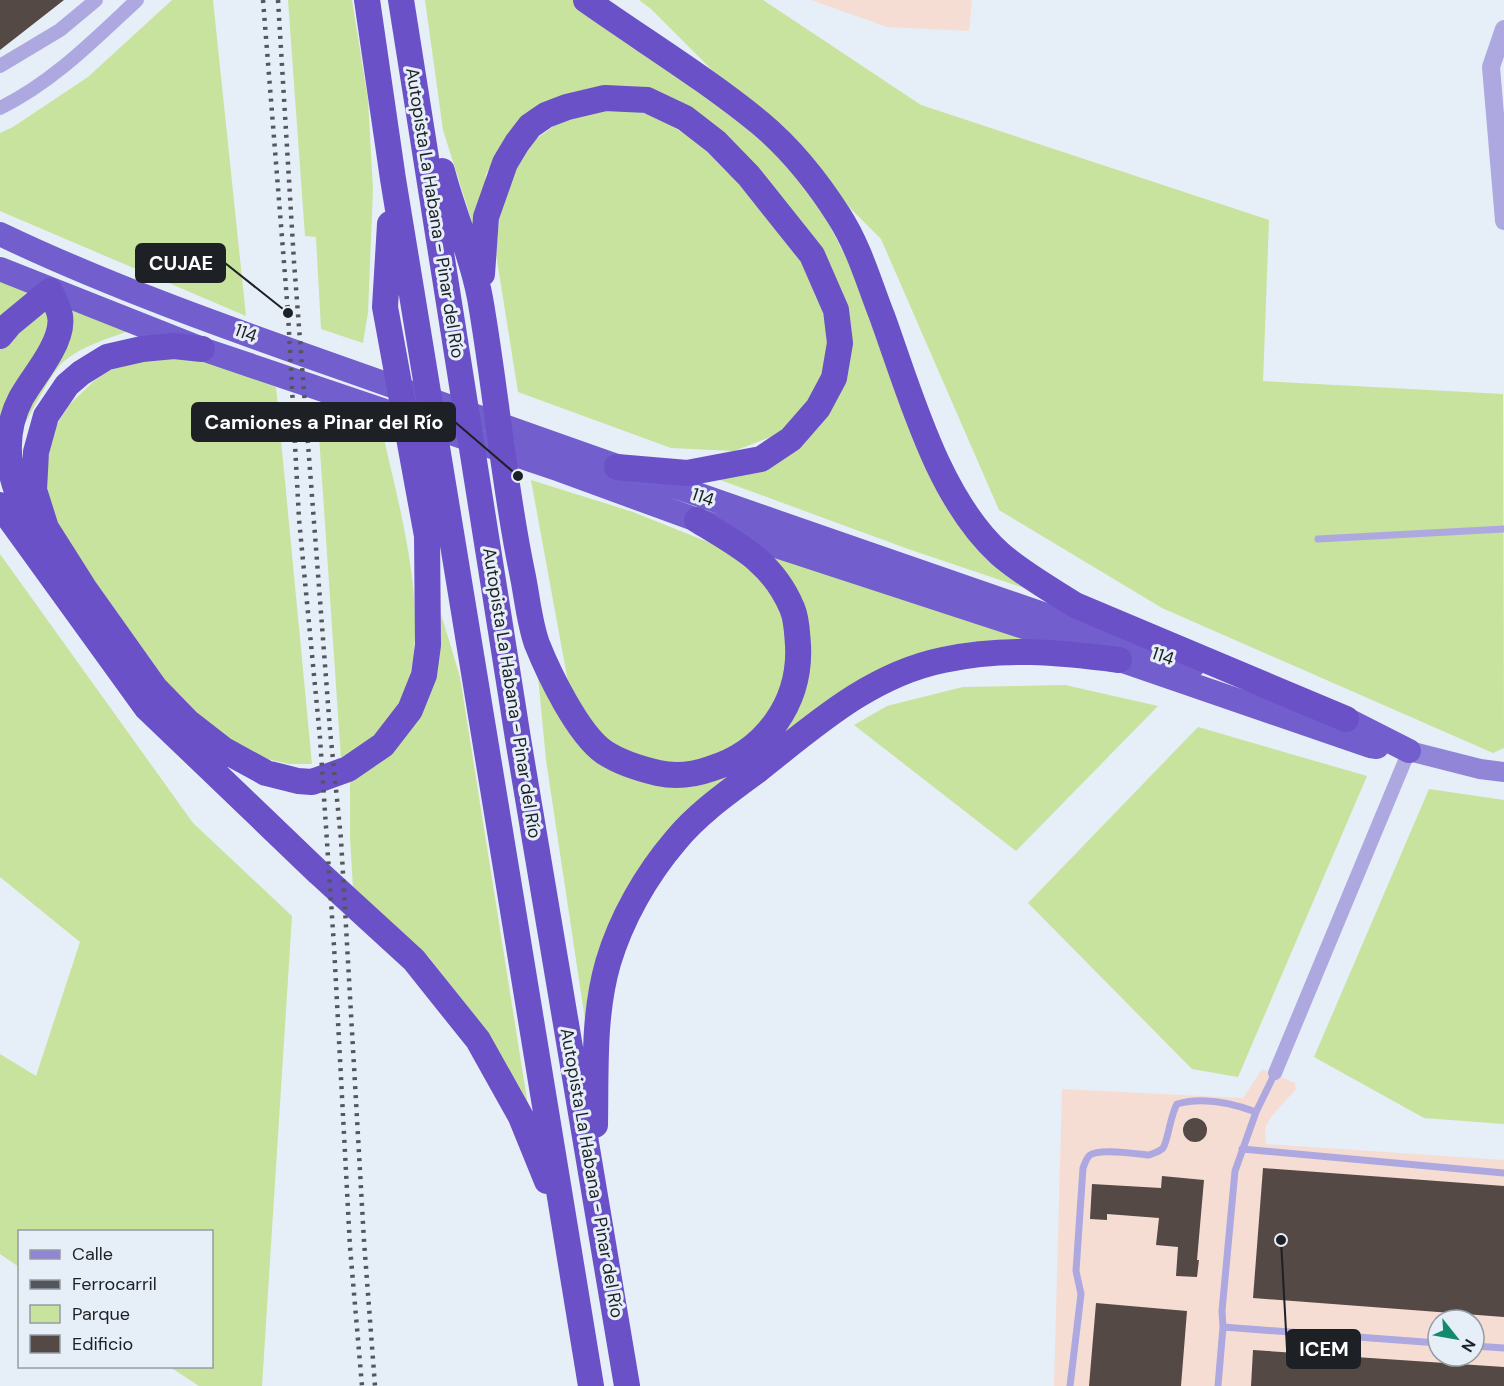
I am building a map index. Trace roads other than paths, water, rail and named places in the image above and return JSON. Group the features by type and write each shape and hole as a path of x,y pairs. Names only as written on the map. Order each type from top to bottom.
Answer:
{"highway":[{"name":"Autopista La Habana - Pinar del Río","path":"367,0 393,179 591,1386"},
{"name":"Autopista La Habana - Pinar del Río","path":"401,0 519,746 627,1386"},
{"path":"586,0 701,79 761,124 791,154 840,217 858,251 923,429 956,499 976,528 1000,554 1075,605 1346,719"},
{"path":"408,47 446,186 466,241 480,296 519,559 536,643 567,705 589,738 604,752 641,768 678,776 722,766 741,756 765,737 781,716 792,692 798,670 797,634 793,609 770,572 751,554 697,520"},
{"path":"480,296 486,217 505,163 517,142 530,126 546,115 567,106 605,98 647,100 685,118 716,142 749,176 799,236 824,277 836,310 839,327 840,343 834,378 818,408 791,439 761,459 687,473 617,467"},
{"path":"0,243 36,267 50,291 61,318 57,339 20,399 12,421 7,450 10,473 30,518 78,579 155,688 188,722 224,750 266,773 312,782 348,769 383,745 410,710 424,675 429,617 427,536 385,307 393,179"},
{"name":"114","path":"0,234 62,264 242,332 561,459 697,520 1033,630 1370,746 1409,751"},
{"name":"114","path":"0,269 50,291 202,349 561,459 617,467 1346,719 1409,751"},
{"path":"0,336 10,324 50,291 64,283 178,308"},
{"path":"78,579 46,528 34,490 36,452 46,416 67,386 81,373 107,357 174,346 202,349"},
{"path":"0,505 146,706 319,873 414,960 478,1040 521,1117 566,1225"},
{"path":"427,536 460,592"},
{"path":"519,559 519,746"},
{"path":"595,1189 597,1038 601,998 608,963 632,907 652,871 676,839 700,815 833,711 881,681 943,660 1005,652 1050,651 1119,660"}],"main road":[{"name":"114","path":"1409,751 1480,769 1504,772"}],"street":[{"path":"0,66 60,30 96,0"},
{"path":"0,108 21,98 75,58 136,0"},
{"path":"1504,29 1491,67 1504,221"},
{"path":"1275,1073 1409,751"}],"lane":[{"path":"1318,539 1504,529"},
{"path":"1218,1386 1223,1327 1221,1311 1235,1171 1256,1112 1275,1073"},
{"path":"1070,1386 1081,1294 1076,1271 1083,1168 1087,1158 1101,1152 1156,1153 1162,1149 1172,1113 1177,1104 1188,1101 1225,1103 1256,1112"},
{"path":"1242,1149 1504,1173"},
{"path":"1223,1327 1426,1342"},
{"path":"1486,1347 1504,1348"}],"railway":[{"path":"263,0 288,313 299,519 320,738 350,1247 362,1386"},
{"path":"278,0 294,262 330,730 341,839 364,1241 375,1386"}],"place":[{"name":"CUJAE","path":"288,313"},
{"name":"Camiones a Pinar del Río","path":"518,476"},
{"name":"ICEM","path":"1281,1240"}]}
